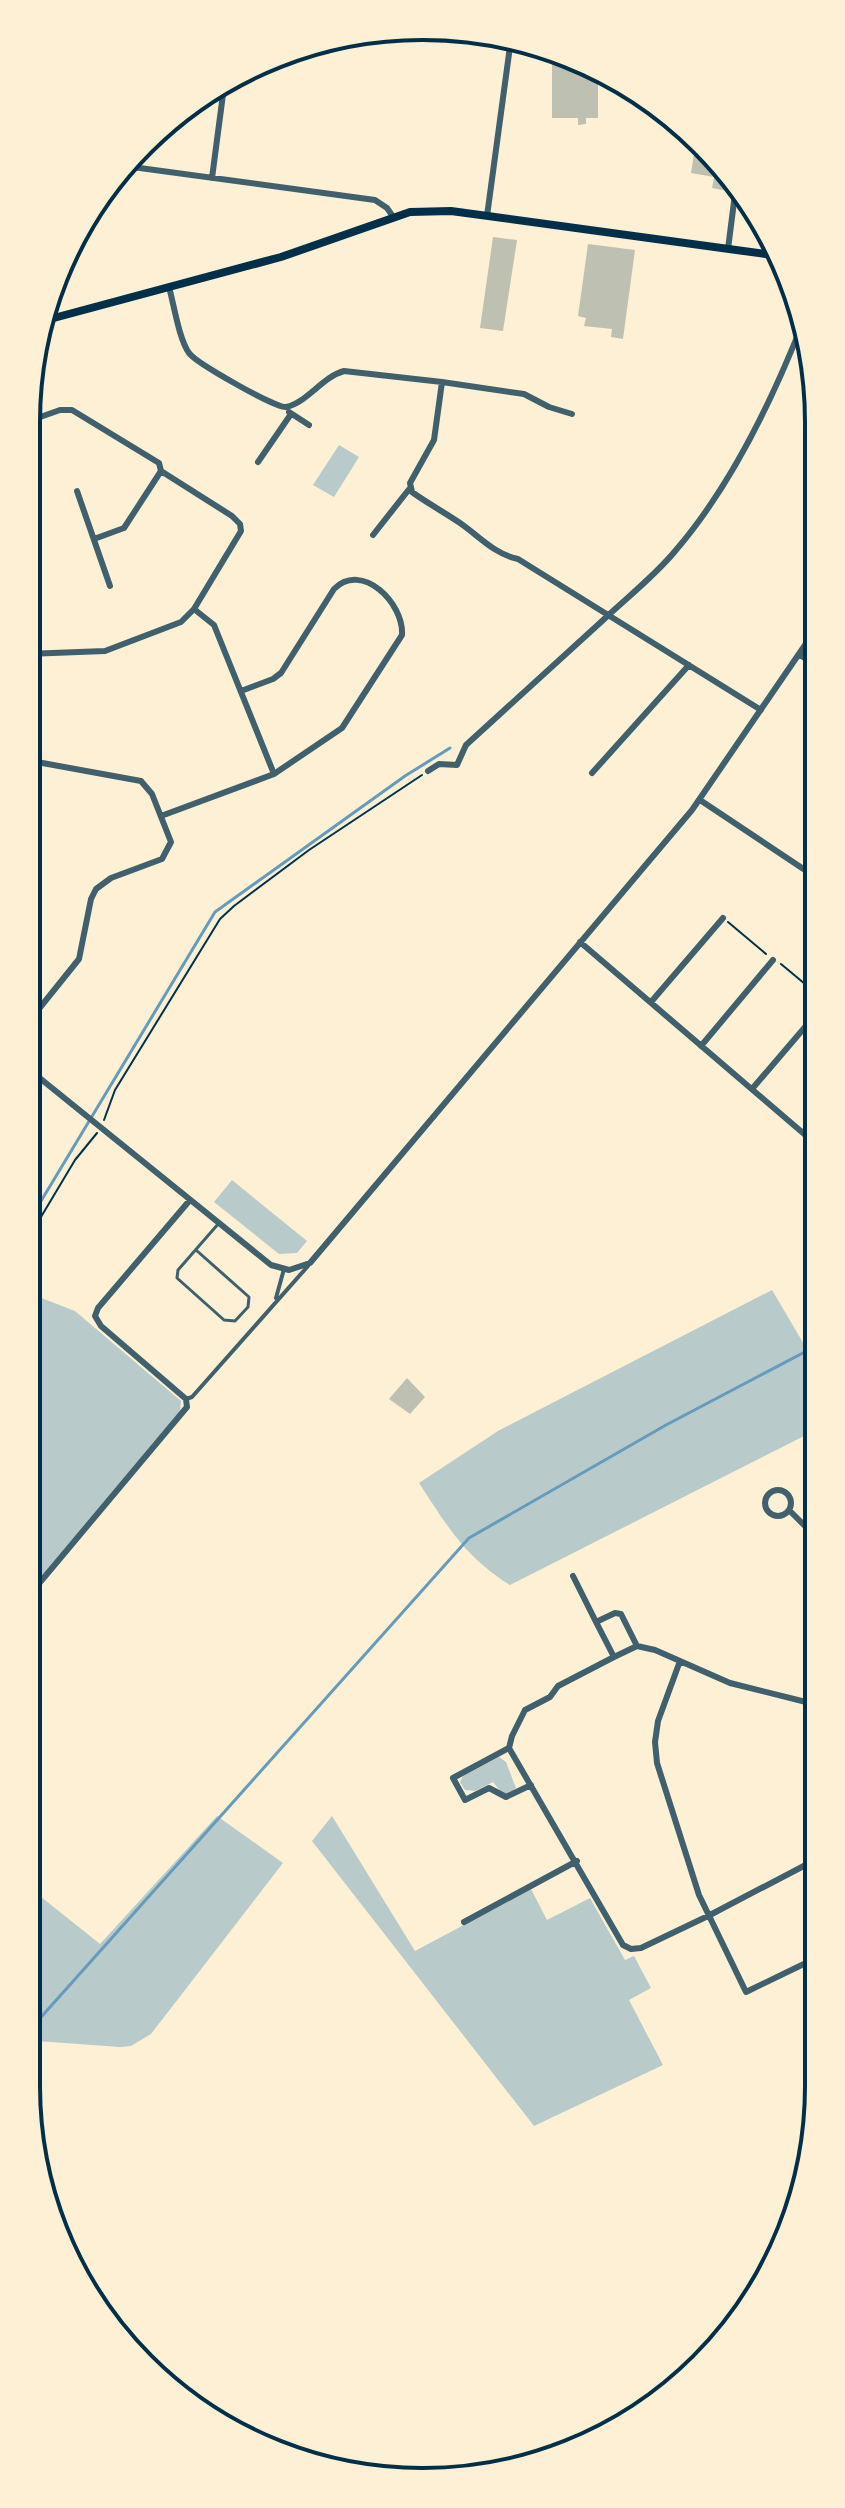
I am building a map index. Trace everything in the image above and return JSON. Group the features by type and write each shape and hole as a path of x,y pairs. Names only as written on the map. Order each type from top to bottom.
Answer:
{"main road":[{"path":"55,318 281,257 394,218 427,210 767,254"}],"street":[{"path":"487,216 509,50"},
{"path":"212,178 223,96"},
{"path":"137,168 375,200 387,208 394,218"},
{"path":"728,249 734,201"},
{"path":"169,287 190,354 230,381 309,425"},
{"path":"428,771 439,764 457,765 466,745 673,554 699,520 762,415 796,339"},
{"path":"283,408 344,371 524,394 572,414"},
{"path":"373,535 410,488 411,479 434,440 442,382"},
{"path":"40,417 60,410 76,411 159,463 161,471 232,516 241,527 237,540 194,609 178,623 105,651 40,653"},
{"path":"258,462 291,414"},
{"path":"94,539 124,528 161,471"},
{"path":"410,488 479,539 548,578 761,710"},
{"path":"77,491 110,586"},
{"path":"161,816 274,774 337,732 350,718 401,638 403,630 396,607 391,599 362,580 353,578 343,581 334,589 281,673 241,691"},
{"path":"194,609 213,623 274,774"},
{"path":"186,1399 192,1397 310,1263 700,800 805,645"},
{"path":"799,654 805,658"},
{"path":"592,773 689,665"},
{"path":"40,762 138,779 151,791 171,842 162,859 108,879 96,889 91,899 79,959 40,1008"},
{"path":"700,800 805,870"},
{"path":"651,1002 723,918"},
{"path":"580,942 803,1133 805,1131"},
{"path":"701,1046 773,960"},
{"path":"752,1089 805,1027"},
{"path":"40,1079 268,1262 284,1269 310,1263"},
{"path":"40,1582 188,1404 101,1326 95,1316 98,1308 190,1200"},
{"path":"274,1302 284,1269"},
{"path":"789,1510 782,1516 769,1513 765,1506 766,1497 773,1491 785,1492 790,1498 789,1510 805,1526"},
{"path":"573,1576 614,1657"},
{"path":"596,1622 615,1613 621,1614 637,1646"},
{"path":"805,1702 730,1683 649,1648 637,1646 560,1684 550,1697 525,1710 509,1748 577,1861 616,1935 627,1948 641,1948 805,1865"},
{"path":"680,1661 658,1721 656,1756 696,1887 746,1992 805,1963"},
{"path":"509,1748 453,1778 465,1800 489,1788 506,1797 531,1785"},
{"path":"464,1922 577,1861"}],"lane":[{"path":"196,1250 249,1297 248,1307 235,1321 226,1321 178,1280 178,1270 219,1223"}],"path":[{"path":"40,1219 220,919 319,843 428,771"}],"shaded area":[{"path":"339,445 359,457 334,497 313,485"},
{"path":"232,1180 307,1241 297,1253 279,1254 214,1202"},
{"path":"772,1290 805,1346 805,1436 510,1585 469,1552 419,1483 498,1431"},
{"path":"40,1297 75,1311 181,1401 180,1411 40,1577"},
{"path":"499,1757 506,1762 516,1788 510,1793 502,1793 493,1782 475,1791 465,1790 460,1782 463,1776"},
{"path":"217,1816 283,1863 151,2034 131,2046 120,2047 40,2041 40,1896 100,1944"},
{"path":"332,1816 415,1951 531,1889 547,1920 590,1898 625,1960 634,1956 651,1988 629,2000 663,2065 534,2126 312,1841"}],"building":[{"path":"552,63 598,82 598,118 586,118 586,124 578,125 578,118 552,118"},
{"path":"694,153 727,191 712,188 714,177 691,173"},
{"path":"493,237 517,240 503,331 480,328"},
{"path":"588,244 635,250 623,339 611,337 612,329 584,326 586,318 578,316"},
{"path":"407,1378 425,1397 410,1414 389,1399"}],"waterway":[{"path":"40,1203 215,912 405,776 450,748"},
{"path":"40,2018 469,1538 666,1425 805,1352"}]}
